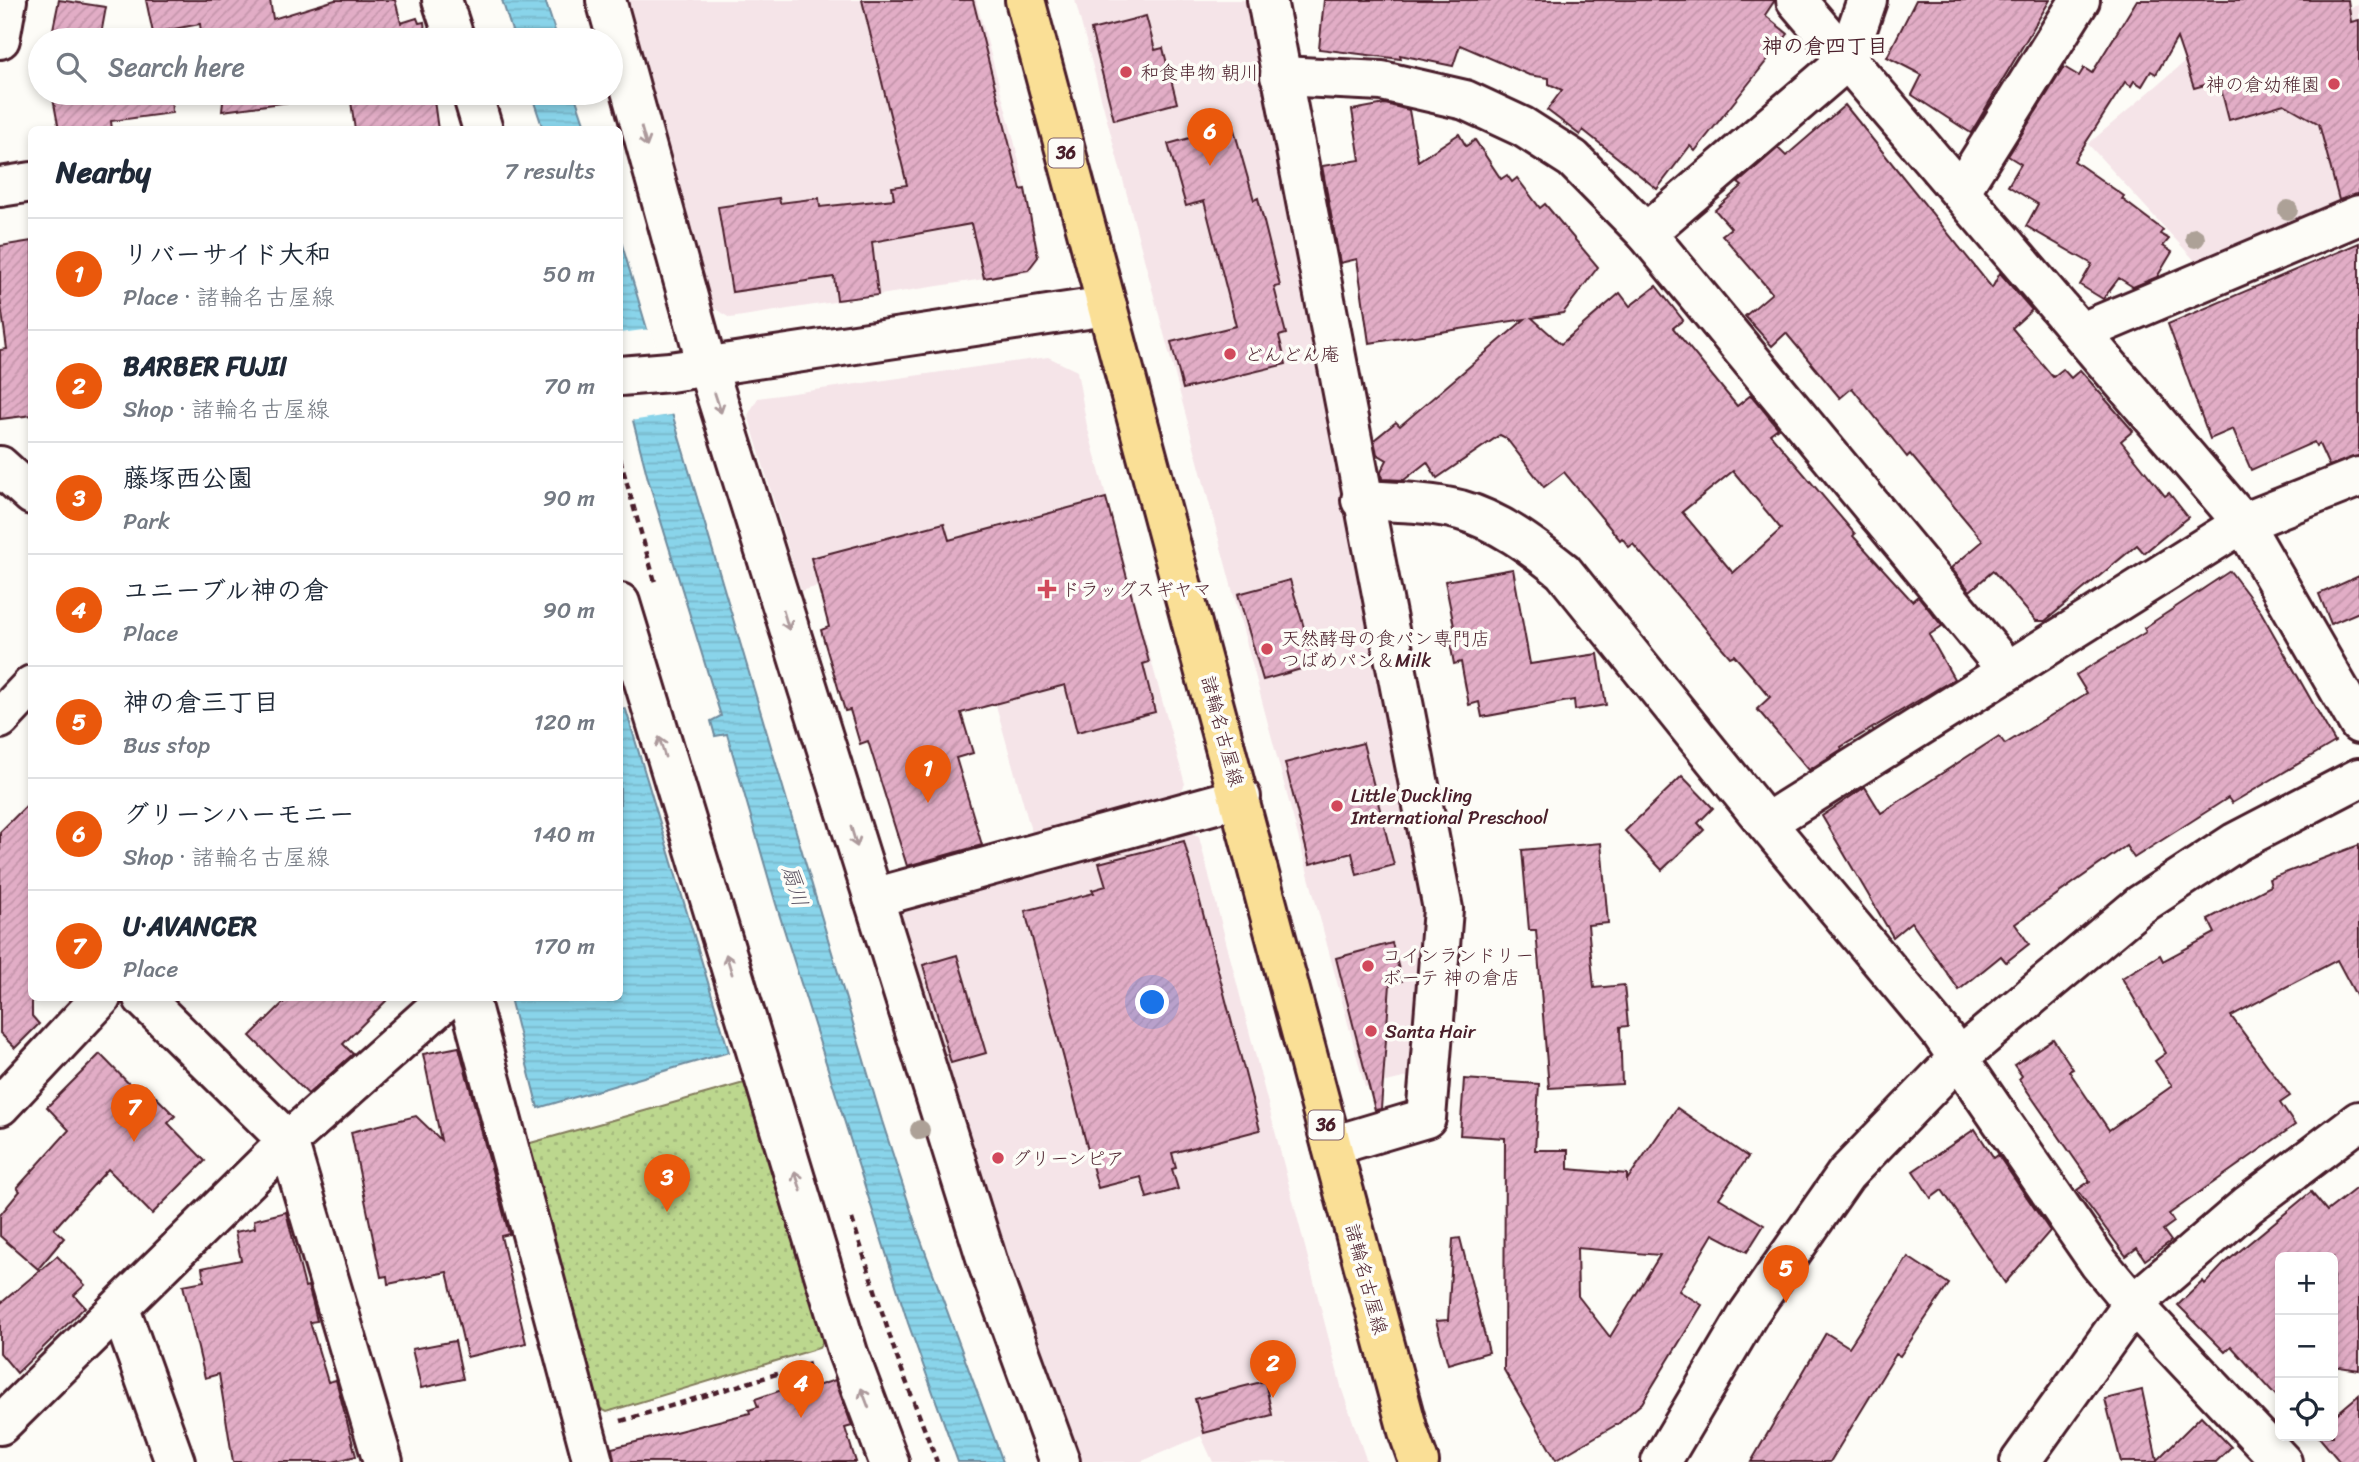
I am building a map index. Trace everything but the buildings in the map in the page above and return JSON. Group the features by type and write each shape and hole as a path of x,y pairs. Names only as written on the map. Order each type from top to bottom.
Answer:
{"main road":[{"name":"諸輪名古屋線","path":"1026,0 1419,1462"}],"street":[{"path":"0,39 6,0"},
{"path":"442,0 451,28"},
{"path":"606,0 614,28"},
{"path":"1267,0 1443,909 1426,1118 1332,1146"},
{"path":"1796,0 2243,523 2359,724"},
{"path":"1646,233 1846,61 1867,0"},
{"path":"1960,192 2080,0"},
{"path":"623,62 707,366 873,898 989,1267 1060,1462"},
{"path":"1280,76 1382,82 1465,100 1522,127 1573,159 1646,233 2007,670"},
{"path":"476,105 482,126"},
{"path":"0,187 28,183"},
{"path":"2082,332 2359,215"},
{"path":"623,376 670,372 1107,306"},
{"path":"0,466 28,491"},
{"path":"1766,823 2243,523 2359,477"},
{"path":"1362,500 1459,510 1498,525 1530,544 1563,571 1959,1057 2099,1263 2133,1304 2282,1462"},
{"path":"623,626 629,673 802,1194 848,1353 889,1462"},
{"path":"0,719 28,689"},
{"path":"1661,1462 1749,1313 1846,1174 1959,1057 2140,905 2236,842 2359,778"},
{"path":"873,898 1241,797"},
{"path":"0,1106 98,1001"},
{"path":"146,1001 288,1141 383,1462"},
{"path":"0,1425 288,1141 445,1001"},
{"path":"470,1001 589,1447"},
{"path":"2020,1462 2133,1304 2248,1205 2359,1121"},
{"path":"120,1309 175,1462"}],"path":[{"path":"589,1447 848,1353"}],"shaded area":[{"path":"621,0 976,0 1014,140 1040,256 1030,272 730,318 712,307"},
{"path":"1075,0 1246,0 1422,908 1412,1076 1365,1087"},
{"path":"2359,5 2359,196 2197,263 2088,144 2200,49"},
{"path":"1048,357 1077,371 1087,426 1185,784 1177,799 1033,838 952,548 801,591 748,415 758,398"},
{"path":"1183,827 1199,837 1342,1390 1367,1462 1213,1462 1201,1436 1140,1462 1077,1462 986,1208 898,920 907,904"}],"green space":[{"path":"751,1081 827,1335 819,1348 607,1412 593,1405 527,1144"}],"water":[{"path":"502,0 545,0 554,28 511,28"},
{"path":"535,105 578,105 585,126 542,126"},
{"name":"扇川","path":"623,248 882,1121 919,1235 1003,1462 958,1462 908,1323 776,904 727,734 715,736 711,721 721,716 648,479 623,382"},
{"path":"623,708 626,710 729,1052 538,1108 511,1001 623,1001"}],"pier":[{"path":"651,329 677,414 630,421 623,394 623,333"}],"place":[{"name":"和食串物 朝川","path":"1126,72"},
{"name":"神の倉幼稚園","path":"2334,84"},
{"name":"グリーンハーモニー","path":"1210,166"},
{"name":"どんどん庵","path":"1230,354"},
{"name":"ドラッグスギヤマ","path":"1047,589"},
{"name":"天然酵母の食パン専門店 つばめパン＆Milk","path":"1267,649"},
{"name":"リバーサイド大和","path":"928,803"},
{"name":"Little Duckling International Preschool","path":"1337,806"},
{"name":"コインランドリー ボーテ 神の倉店","path":"1368,966"},
{"name":"Santa Hair","path":"1371,1031"},
{"name":"U·AVANCER","path":"134,1142"},
{"name":"グリーンピア","path":"998,1158"},
{"name":"藤塚西公園","path":"667,1212"},
{"name":"神の倉三丁目","path":"1786,1303"},
{"name":"BARBER FUJII","path":"1273,1398"},
{"name":"ユニーブル神の倉","path":"801,1418"}],"district":[{"name":"神の倉四丁目","path":"1825,46"}]}
